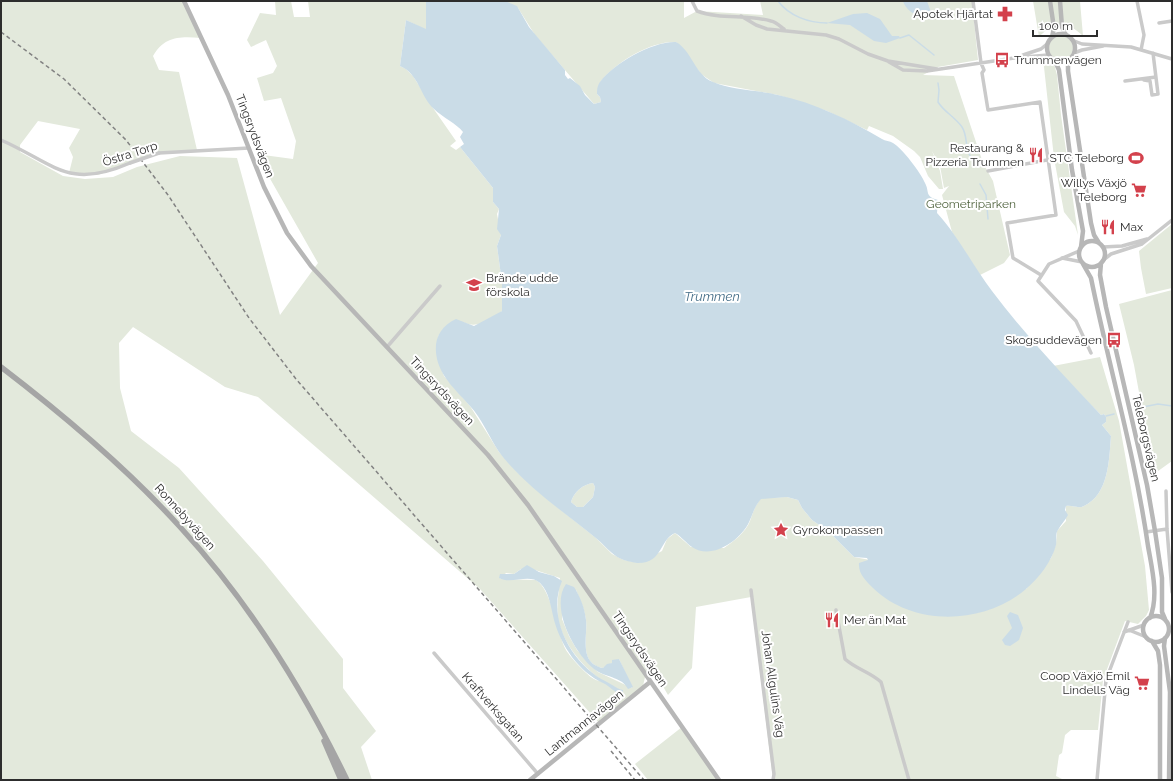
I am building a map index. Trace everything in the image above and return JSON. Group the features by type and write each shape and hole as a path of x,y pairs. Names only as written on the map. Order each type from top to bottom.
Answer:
{"main road":[{"name":"Tingsrydsvägen","path":"184,1 228,96 269,199 287,234 311,266 488,455 508,479 528,505 719,780"},
{"path":"1050,1 1054,28 1051,38 1047,44 1048,55 1055,61 1059,70 1071,162 1083,231 1080,249 1083,263 1092,267 1102,262 1105,253 1093,232 1091,223 1068,71 1068,64 1074,53 1075,46 1072,40 1066,35 1062,27 1060,1"},
{"path":"1051,38 1058,34 1066,35"},
{"path":"1055,61 1063,62 1071,58"},
{"path":"1080,249 1089,241 1101,245"},
{"name":"Teleborgsvägen","path":"1102,262 1100,275 1106,306 1147,485 1162,578 1162,612 1165,620"},
{"name":"Teleborgsvägen","path":"1083,263 1091,278 1138,484 1153,578 1154,600 1150,618"},
{"name":"Ronnebyvägen","path":"1,367 37,394 127,472 182,528 234,592 264,636 314,717 347,780"},
{"path":"1160,780 1161,672 1158,651 1152,641 1146,637 1144,631 1144,625 1150,618 1159,616 1165,620 1169,630 1165,638 1164,646 1169,673 1170,699 1169,780"},
{"path":"1152,641 1159,642 1165,638"},
{"name":"Lantmannavägen","path":"530,780 650,682"},
{"name":"Ronnebyvägen","path":"314,717 341,780"}],"street":[{"path":"692,1 696,11 706,15 741,16 772,21 787,30"},
{"path":"973,1 980,63 984,70 982,73 988,110 1040,102 1047,160 1056,215 1007,223 1013,258 1040,275"},
{"path":"1137,1 1144,35 1141,50"},
{"path":"741,16 756,25 767,29 787,30 839,39 868,54 888,61 937,69"},
{"path":"1158,23 1172,22"},
{"path":"1072,40 1079,43 1109,45 1141,50 1172,59"},
{"path":"1014,58 1041,49 1047,44"},
{"path":"1074,53 1089,48 1109,45"},
{"path":"1144,80 1150,81 1152,95 1158,94 1153,53"},
{"path":"888,61 903,70 927,71 1014,58 1048,55"},
{"path":"1125,82 1156,77"},
{"name":"Östra Torp","path":"1,140 54,169 69,173 98,174 159,153 248,148"},
{"path":"988,171 1047,160"},
{"path":"1102,262 1111,254 1137,246 1150,238 1172,220"},
{"path":"1101,245 1122,246 1150,238"},
{"path":"1080,249 1049,264 1040,275 1038,281 1056,298 1076,321 1091,353"},
{"path":"1062,258 1083,263"},
{"path":"387,347 440,286"},
{"path":"1166,492 1167,529 1172,592"},
{"path":"1146,532 1167,529"},
{"name":"Johan Allgulins Väg","path":"751,590 774,774 773,780"},
{"path":"836,610 845,659 873,675 881,682 909,780"},
{"path":"1097,780 1106,680 1128,622"},
{"path":"1124,632 1133,627 1144,625"},
{"path":"1129,630 1146,637"},
{"name":"Kraftverksgatan","path":"434,653 538,774"}],"green space":[{"path":"1,1 184,1 201,38 187,37 168,41 157,49 153,56 159,70 179,72 197,150 159,153 98,175 69,173 73,157 69,148 80,129 38,121 20,145 20,152 63,176 85,179 113,177 137,167 180,156 237,158 280,315 318,263 256,154 293,159 296,141 281,98 264,101 257,78 273,73 277,66 266,40 251,47 247,40 260,13 276,15 275,1 291,1 294,17 310,17 308,1 426,1 426,30 406,20 400,66 406,69 413,76 456,141 450,146 456,150 460,147 493,188 493,202 499,209 497,214 501,235 497,246 502,283 502,311 483,323 473,325 463,322 438,336 438,360 444,376 470,406 499,452 518,473 546,498 596,538 612,554 624,560 639,563 662,551 667,539 675,533 691,547 724,548 746,529 761,498 787,497 798,500 802,508 812,520 828,531 854,557 1026,589 1051,558 1056,544 1057,531 1066,521 1066,506 1080,507 1092,501 1103,485 1108,466 1111,436 1102,425 1106,422 1106,417 1104,414 1101,415 1053,366 1100,357 1119,421 1145,566 1149,610 1146,616 1138,624 1125,621 1103,680 1098,730 1071,730 1065,735 1062,753 1059,755 1056,776 1064,780 773,780 751,597 696,607 692,668 668,695 654,671 645,677 643,686 599,723 480,589 258,397 225,387 133,327 119,343 120,388 131,431 179,468 263,561 343,659 343,688 376,731 361,747 372,780 1,780","holes":["521,569 535,570 560,578 557,614 561,630 566,641 573,652 590,671 600,679 621,690 614,689 604,682 595,680 579,666 568,653 562,642 546,592 536,580 500,579 506,573 514,574","576,590 585,616 586,648 590,661 603,668 619,659 632,688 598,672 577,650 562,619 562,611"]},
{"name":"Geometriparken","path":"505,1 684,1 684,18 697,11 763,15 760,1 972,1 978,60 938,67 923,75 954,76 983,163 993,181 1010,255 1004,263 980,275 952,232 942,195 949,186 944,188 940,166 932,151 940,171 943,189 939,189 928,176 920,157 893,136 869,126 867,130 827,111 778,95 714,83 701,74 676,42 656,45 626,59 601,81 597,94 600,97 601,102 594,104 535,35 518,8"},
{"path":"1033,1 1080,1 1083,36 1072,27 1061,24 1050,28 1039,37"},
{"path":"1061,36 1069,40 1073,48 1069,56 1061,60 1053,56 1049,48 1053,40"},
{"path":"1043,58 1049,59 1054,64 1057,75 1061,115 1078,235 1075,226 1064,212 1054,158"},
{"path":"1172,224 1172,288 1146,294 1139,251"},
{"path":"1172,290 1172,461 1154,474 1134,365 1119,304"},
{"path":"593,483 595,487 593,497 583,507 577,507 571,502 574,495 579,490 586,485"},
{"path":"682,727 719,780 648,780 635,764"}],"water":[{"name":"Trummen","path":"426,1 505,1 517,6 529,27 565,70 565,75 568,79 570,78 580,86 585,95 594,104 601,102 600,97 597,94 599,84 606,75 624,61 635,54 656,45 676,42 686,51 702,74 713,82 728,87 770,93 792,98 819,107 857,125 883,140 892,142 897,146 920,173 929,195 938,200 937,213 945,222 992,291 1045,354 1101,415 1104,414 1106,417 1106,422 1102,425 1111,436 1108,466 1103,485 1092,501 1084,506 1066,506 1065,510 1068,515 1057,532 1054,551 1048,563 1036,580 1009,601 990,610 970,615 949,617 928,615 908,610 889,601 865,580 861,574 859,563 868,560 867,558 854,557 828,531 812,520 802,508 798,500 787,497 761,499 743,532 723,547 707,551 699,550 692,547 675,533 670,536 652,560 634,563 614,555 597,539 558,509 533,487 499,452 482,422 442,373 437,359 436,346 439,335 441,330 450,322 456,319 474,326 502,311 502,283 497,246 501,235 497,229 499,209 493,202 493,188 460,147 464,144 460,137 463,132 429,104 411,74 400,66 406,20 426,29","holes":["593,483 595,487 593,497 583,507 577,507 571,502 576,492 582,487"]},
{"path":"903,1 927,1 933,18 924,18 911,12 907,9"},
{"path":"867,13 880,19 892,36 899,36 900,38 886,43 874,41 850,25 827,23 853,14"},
{"path":"527,565 539,572 554,576 562,581 558,595 557,610 565,639 583,664 594,674 623,690 623,694 617,693 606,684 594,678 572,657 557,630 548,595 540,583 531,579 504,580 499,578 500,574 514,574"},
{"path":"566,584 574,587 583,607 586,620 586,648 590,661 603,668 607,664 612,663 612,660 619,659 633,687 628,689 622,682 597,671 581,655 573,644 567,631 561,606 562,594"},
{"path":"1010,612 1018,615 1023,628 1019,640 1010,646 1005,645 1002,640 1012,628 1007,616"}],"waterway":[{"path":"778,1 788,11 800,18 813,22 827,23"},
{"path":"900,38 909,35 934,55"},
{"path":"938,83 938,102 943,109 962,127 968,153 974,162"},
{"path":"980,184 986,195 988,219"},
{"path":"1138,408 1158,404 1172,406"},
{"path":"1106,416 1114,414"}],"railway":[{"path":"1,32 64,79 126,140 168,195 249,318 296,379 644,780"},
{"path":"611,751 635,780"}],"place":[{"name":"Apotek Hjärtat","path":"1005,14"},
{"name":"Trummenvägen","path":"1002,60"},
{"name":"Restaurang & Pizzeria Trummen","path":"1036,155"},
{"name":"STC Teleborg","path":"1136,158"},
{"name":"Willys Växjö Teleborg","path":"1139,190"},
{"name":"Max","path":"1108,227"},
{"name":"Brände udde förskola","path":"474,285"},
{"name":"Skogsuddevägen","path":"1114,340"},
{"name":"Gyrokompassen","path":"781,530"},
{"name":"Mer än Mat","path":"832,620"},
{"name":"Coop Växjö Emil Lindells Väg","path":"1142,683"}]}
